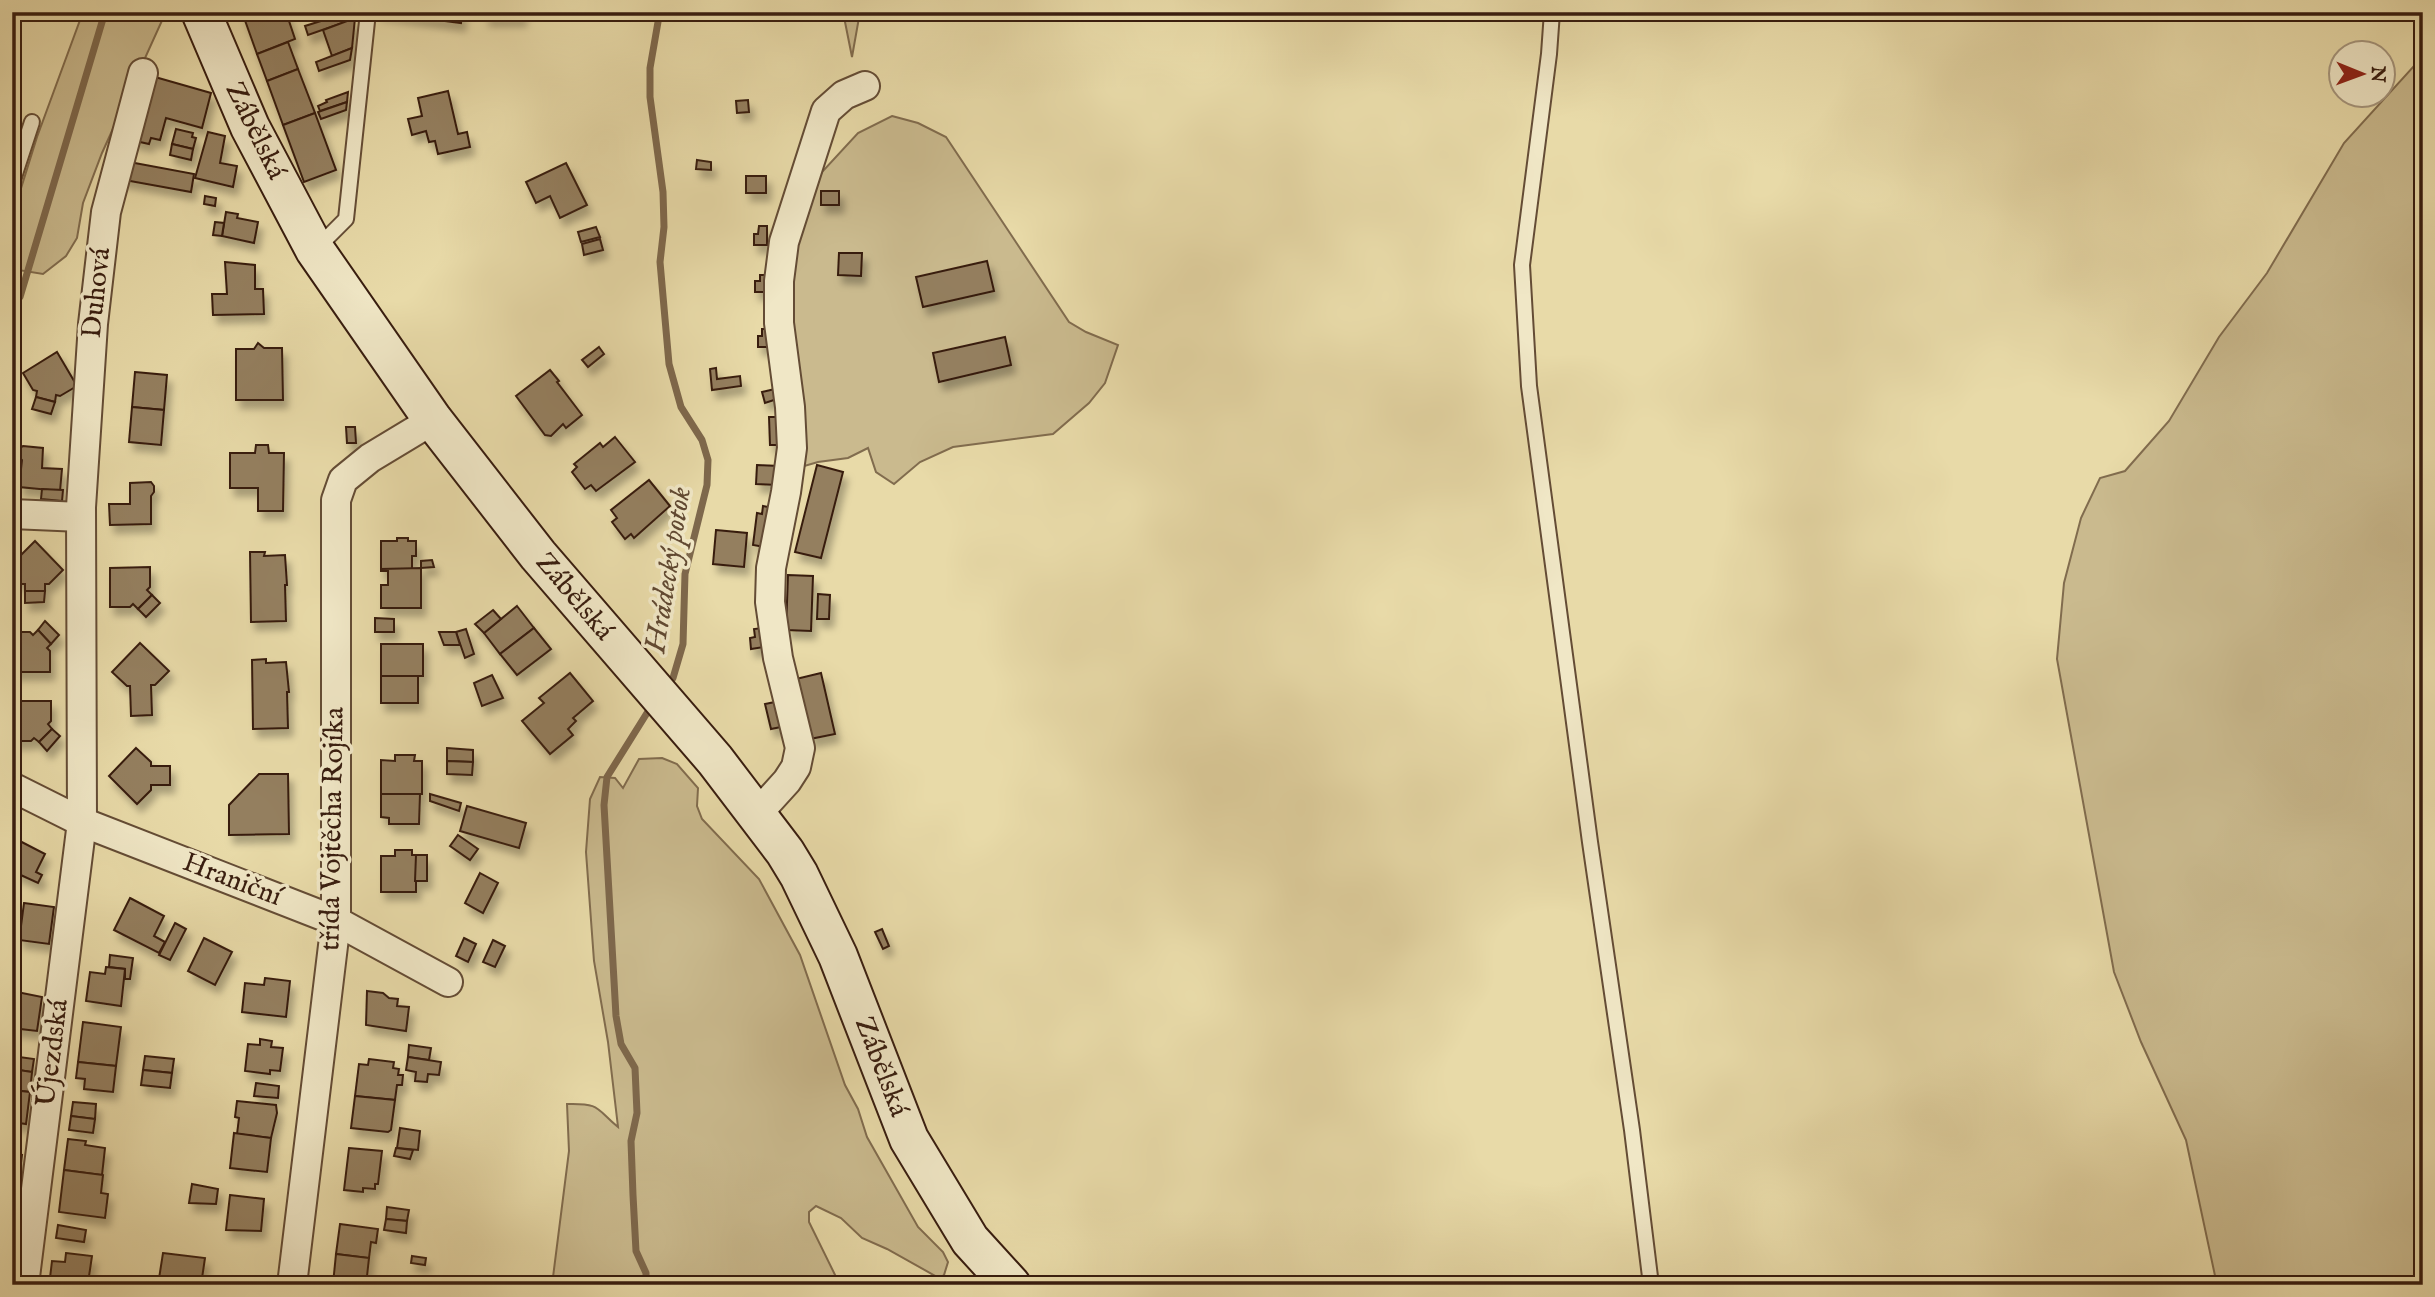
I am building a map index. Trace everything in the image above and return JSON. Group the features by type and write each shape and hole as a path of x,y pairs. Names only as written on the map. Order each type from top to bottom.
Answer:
{"main road":[{"name":"Zábělská","path":"201,12 250,127 315,250 433,420 538,555 715,760 799,875 838,956 909,1139 970,1240 1011,1285"}],"street":[{"name":"Duhová","path":"82,822 81,517 93,324 106,212 143,73"},
{"path":"757,814 792,774 800,748 778,658 770,602 771,568 792,448 790,407 779,323 780,268 784,242 826,111 844,95 865,86"},
{"name":"třída Vojtěcha Rojíka","path":"292,1285 336,920 336,500 343,480 370,458 433,420"},
{"path":"12,514 81,517"},
{"name":"Hraniční","path":"12,787 82,822 336,920 448,982"},
{"name":"Újezdská","path":"24,1285 82,822"}],"lane":[{"path":"315,250 346,219 368,12"},
{"path":"1552,12 1522,265 1529,386 1651,1285"},
{"path":"12,183 32,122"}],"shaded area":[{"path":"83,12 165,14 102,153 83,203 77,238 66,256 43,274 12,269 12,234 18,218 13,214 37,137"},
{"path":"843,12 860,12 852,57"},
{"path":"2423,56 2423,1285 2217,1285 2186,1140 2141,1042 2114,972 2057,659 2064,583 2081,518 2100,478 2125,471 2169,421 2219,337 2267,273 2344,143 2376,108 2396,108 2396,86"},
{"path":"892,116 918,123 946,137 1069,322 1118,345 1105,383 1089,403 1053,434 953,447 920,462 894,484 876,472 868,448 848,458 801,467 788,292 793,237 822,172 858,133"},
{"path":"662,758 677,764 698,788 697,806 702,819 759,879 800,955 845,1085 858,1109 867,1137 918,1227 943,1252 948,1262 944,1275 939,1278 862,1238 841,1218 816,1206 809,1212 809,1222 840,1285 552,1285 569,1151 567,1104 597,1108 618,1127 608,1042 594,961 586,852 590,799 600,777 615,778 623,788 639,759"}],"building":[{"path":"242,12 286,12 295,39 257,54"},
{"path":"342,12 345,22 308,35 305,26 324,20 323,16"},
{"path":"376,12 462,12 461,23"},
{"path":"485,12 522,12 522,18 485,18"},
{"path":"355,18 352,48 332,56 323,30"},
{"path":"288,42 298,69 267,81 257,54"},
{"path":"352,48 350,60 319,71 316,62"},
{"path":"298,69 315,113 283,125 267,81"},
{"path":"148,75 211,93 202,128 166,118 160,140 151,138 149,144 131,140"},
{"path":"448,91 458,134 467,132 470,147 438,154 435,141 429,142 426,131 412,135 408,119 422,116 418,98"},
{"path":"348,92 347,102 320,111 318,106 327,102 326,100"},
{"path":"748,100 749,112 737,113 736,101"},
{"path":"347,102 346,110 321,119 318,112"},
{"path":"315,113 336,170 304,182 283,125"},
{"path":"176,129 193,133 192,137 196,138 193,149 172,144"},
{"path":"208,132 225,136 220,163 237,166 233,187 195,178"},
{"path":"172,144 193,149 191,160 170,155"},
{"path":"697,160 711,162 711,170 696,169"},
{"path":"124,161 194,174 191,192 119,179"},
{"path":"566,163 587,205 560,218 550,196 536,203 526,182"},
{"path":"746,176 766,176 766,193 746,193"},
{"path":"821,191 839,191 839,205 821,205"},
{"path":"205,196 216,198 215,206 204,204"},
{"path":"226,212 238,214 237,218 258,222 254,243 222,236"},
{"path":"215,222 224,223 222,236 213,235"},
{"path":"759,226 767,226 767,245 754,245 754,234 758,234"},
{"path":"596,227 600,237 581,242 578,232"},
{"path":"600,239 603,250 584,255 582,244"},
{"path":"839,253 862,253 861,276 838,275"},
{"path":"987,261 994,291 923,307 916,277"},
{"path":"225,262 255,265 255,289 263,289 264,314 213,315 212,294 227,294"},
{"path":"760,275 768,275 768,292 755,292 755,281 760,281"},
{"path":"762,329 770,329 771,347 758,347 758,336 762,336"},
{"path":"1005,337 1011,365 939,382 933,353"},
{"path":"258,343 264,348 282,348 283,400 236,400 236,349 254,349"},
{"path":"599,347 604,354 588,367 582,360"},
{"path":"57,352 77,386 60,396 56,395 55,402 36,397 37,391 33,390 23,373"},
{"path":"716,368 717,379 740,376 741,386 712,390 710,369"},
{"path":"550,370 582,415 566,428 563,424 551,436 545,435 516,396"},
{"path":"135,372 167,375 164,410 132,407"},
{"path":"775,389 777,399 765,403 762,392"},
{"path":"36,397 55,402 51,414 32,409"},
{"path":"132,407 164,410 161,445 129,442"},
{"path":"769,417 782,417 782,445 770,445"},
{"path":"346,427 355,427 356,443 347,443"},
{"path":"615,437 635,462 596,491 591,485 585,489 572,472 577,467 574,464 600,443 603,447"},
{"path":"256,445 268,445 269,453 284,453 283,511 258,511 258,488 230,488 230,453 255,453"},
{"path":"23,446 43,448 42,468 62,469 60,491 19,487 22,460 18,456 19,449"},
{"path":"757,465 779,466 778,485 756,484"},
{"path":"817,465 843,472 821,558 795,552"},
{"path":"649,480 670,506 634,538 631,534 625,539 612,522 617,518 611,510"},
{"path":"151,482 154,492 151,496 151,524 110,525 109,504 130,504 130,483"},
{"path":"42,489 63,490 62,501 41,499"},
{"path":"763,506 773,508 765,547 753,545 757,513 762,514"},
{"path":"716,530 747,533 744,567 713,564"},
{"path":"397,538 416,541 416,556 412,556 412,569 381,569 381,541 397,541"},
{"path":"35,541 63,570 49,584 45,584 45,591 25,591 25,584 12,576 12,564"},
{"path":"250,552 265,552 264,556 285,555 286,621 251,622"},
{"path":"432,560 434,567 421,568 421,561"},
{"path":"150,567 150,587 147,590 152,595 138,609 133,604 130,607 110,607 110,568"},
{"path":"421,568 421,608 381,608 381,585 388,585 388,571 381,569"},
{"path":"788,575 813,576 811,631 786,630"},
{"path":"25,591 45,591 44,602 25,603"},
{"path":"818,594 830,595 829,619 817,619"},
{"path":"152,595 160,603 146,617 138,609"},
{"path":"517,606 534,628 500,654 484,633"},
{"path":"493,610 501,619 484,633 475,624"},
{"path":"375,618 394,619 394,632 375,632"},
{"path":"45,621 59,635 51,644 38,630"},
{"path":"534,628 551,649 517,675 500,654"},
{"path":"762,628 764,647 751,649 750,638 755,637 754,629"},
{"path":"466,629 474,654 465,658 456,632"},
{"path":"38,630 51,644 47,648 50,651 50,672 12,672 12,632 30,632 33,635"},
{"path":"439,632 456,632 460,645 444,645"},
{"path":"140,643 169,671 155,685 151,685 152,715 131,716 130,686 112,672"},
{"path":"381,644 423,644 423,676 381,676"},
{"path":"266,659 266,663 286,662 288,728 253,729 252,660"},
{"path":"570,673 593,701 573,718 576,721 568,729 573,735 550,754 522,721 544,703 539,698"},
{"path":"821,673 835,734 810,739 796,679"},
{"path":"492,675 503,698 482,706 474,683"},
{"path":"381,676 418,676 418,703 381,703"},
{"path":"12,701 51,701 51,721 48,724 52,729 39,742 34,738 31,741 12,741"},
{"path":"775,702 781,727 771,729 765,704"},
{"path":"52,729 60,736 47,751 39,742"},
{"path":"136,748 151,762 151,766 170,766 170,785 151,785 151,790 137,804 109,776"},
{"path":"447,748 473,750 473,762 447,761"},
{"path":"395,755 415,755 414,761 422,761 422,794 381,794 381,760 395,761"},
{"path":"447,761 473,762 472,775 447,774"},
{"path":"259,774 288,774 289,834 229,835 229,805"},
{"path":"381,794 420,794 419,824 389,824 389,818 381,817"},
{"path":"430,794 461,803 459,811 430,801"},
{"path":"467,806 526,823 519,848 460,831"},
{"path":"458,835 478,849 470,860 450,846"},
{"path":"12,837 45,854 36,872 42,875 38,883 12,871"},
{"path":"395,850 412,850 412,855 416,855 416,892 381,892 381,856 395,856"},
{"path":"416,855 427,855 427,881 415,881"},
{"path":"480,873 498,883 483,913 465,903"},
{"path":"130,898 164,916 154,936 165,942 159,953 114,930"},
{"path":"24,903 54,907 49,944 19,940 20,932 12,931 12,925 21,926"},
{"path":"175,923 186,929 170,960 159,955"},
{"path":"882,929 889,946 883,949 875,932"},
{"path":"204,938 232,952 215,985 188,971"},
{"path":"464,938 476,944 468,962 456,956"},
{"path":"493,940 505,946 495,967 483,962"},
{"path":"110,955 133,958 130,979 125,979 125,969 109,967"},
{"path":"106,967 125,969 121,1006 86,1001 90,972 105,974"},
{"path":"265,978 290,981 286,1017 242,1012 245,983 264,985"},
{"path":"12,991 42,997 37,1031 12,1028"},
{"path":"367,991 383,993 389,998 398,999 397,1006 409,1007 406,1031 366,1025"},
{"path":"83,1022 121,1027 116,1066 78,1062"},
{"path":"260,1039 272,1041 271,1047 283,1048 280,1071 270,1070 270,1074 245,1071 248,1044 260,1045"},
{"path":"409,1045 431,1048 429,1060 408,1057"},
{"path":"12,1056 34,1059 32,1072 12,1069"},
{"path":"145,1056 174,1059 172,1073 143,1070"},
{"path":"408,1057 441,1062 439,1075 428,1074 427,1082 415,1081 416,1072 406,1070"},
{"path":"369,1059 394,1062 393,1068 399,1069 398,1075 403,1075 402,1085 397,1085 395,1100 355,1096 359,1064 368,1065"},
{"path":"78,1062 116,1066 113,1092 84,1089 85,1079 76,1078"},
{"path":"12,1069 32,1072 30,1092 12,1090"},
{"path":"143,1070 172,1073 170,1088 141,1085"},
{"path":"256,1083 279,1086 278,1098 254,1096"},
{"path":"12,1090 30,1092 26,1124 12,1122"},
{"path":"355,1096 395,1100 391,1130 388,1132 351,1128"},
{"path":"237,1101 276,1105 277,1113 271,1138 237,1134"},
{"path":"73,1102 96,1104 95,1119 71,1116"},
{"path":"71,1116 95,1119 93,1133 69,1130"},
{"path":"400,1128 420,1131 418,1150 397,1148"},
{"path":"234,1133 271,1138 267,1172 230,1168"},
{"path":"68,1139 86,1141 85,1145 105,1148 102,1175 64,1170"},
{"path":"349,1148 382,1151 375,1189 363,1188 363,1192 344,1190"},
{"path":"396,1148 413,1150 410,1159 394,1156"},
{"path":"12,1154 22,1155 18,1186 12,1185"},
{"path":"64,1170 103,1175 101,1193 108,1194 105,1218 59,1212"},
{"path":"192,1184 218,1189 216,1204 189,1203"},
{"path":"12,1192 17,1193 15,1207 12,1207"},
{"path":"230,1195 264,1199 261,1231 226,1230"},
{"path":"387,1207 409,1210 407,1221 386,1219"},
{"path":"386,1219 407,1221 406,1233 384,1230"},
{"path":"340,1224 378,1229 376,1243 371,1242 369,1258 336,1254"},
{"path":"58,1225 86,1230 84,1242 56,1238"},
{"path":"66,1253 92,1256 88,1283 50,1278 52,1261 65,1262"},
{"path":"163,1253 205,1258 201,1285 158,1285"},
{"path":"336,1254 369,1258 366,1285 333,1284"},
{"path":"412,1256 426,1258 425,1265 411,1263"},
{"path":"50,1278 88,1283 88,1285 49,1285"}],"waterway":[{"path":"12,299 20,297 105,12"},
{"name":"Hrádecký potok","path":"656,12 658,22 650,68 650,97 663,192 664,227 660,262 669,364 681,407 702,440 708,460 707,485 685,574 683,644 673,678 666,687"},
{"name":"Hrádecký potok","path":"646,1285 646,1273 636,1251 633,1195 631,1141 637,1113 635,1068 621,1044 616,1016 604,805 607,777 652,705"}]}
